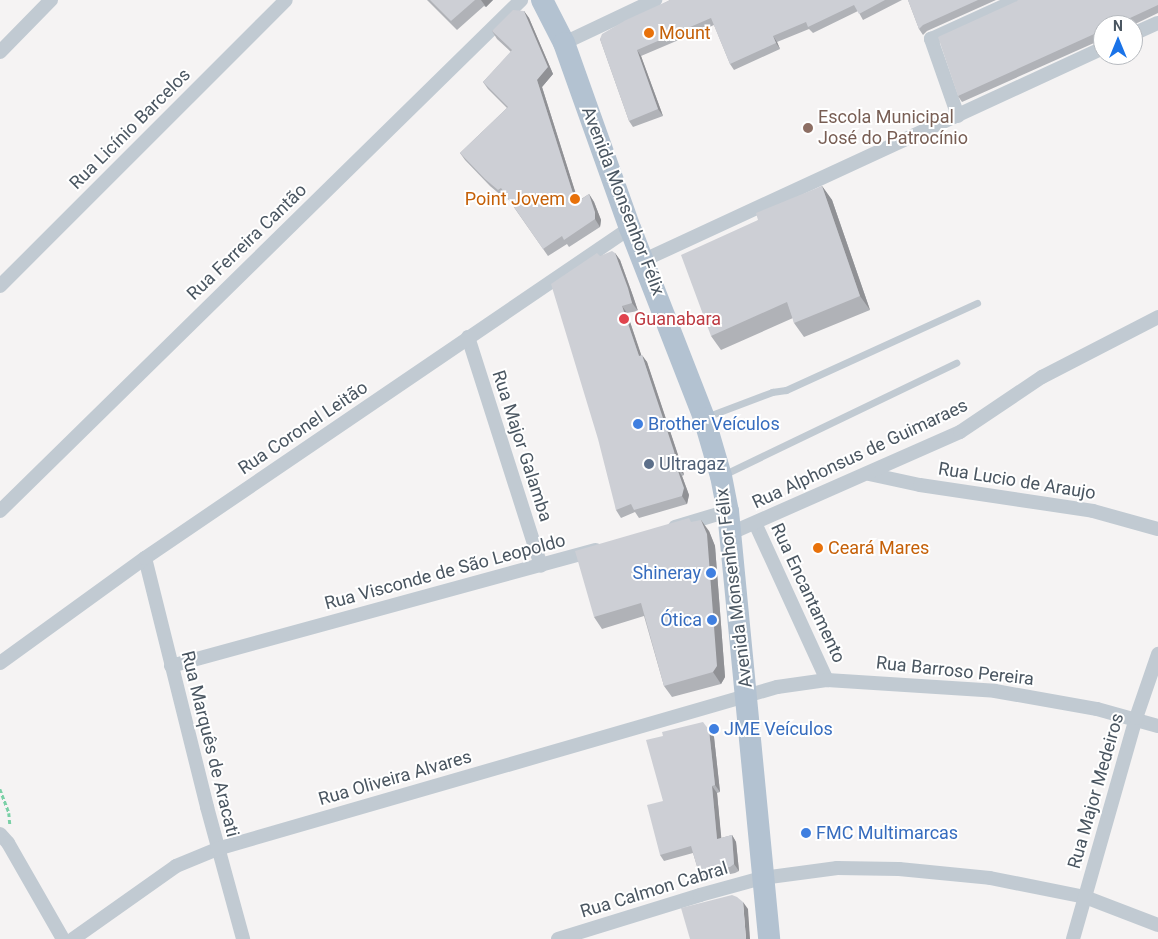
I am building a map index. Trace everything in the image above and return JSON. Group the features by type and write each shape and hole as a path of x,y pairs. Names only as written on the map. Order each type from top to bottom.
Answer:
{"main road":[{"name":"Avenida Monsenhor Félix","path":"542,0 564,43 630,228 704,418 721,476 731,533 768,939"}],"street":[{"path":"0,52 50,0"},
{"name":"Rua Licínio Barcelos","path":"0,286 286,0"},
{"name":"Rua Ferreira Cantão","path":"0,511 521,0"},
{"path":"564,43 655,0"},
{"path":"958,116 931,39 1017,0"},
{"path":"1143,30 1158,23"},
{"path":"644,260 1093,53"},
{"name":"Rua Coronel Leitão","path":"0,663 145,558 630,228"},
{"name":"Rua Alphonsus de Guimaraes","path":"731,533 869,474 960,432 1042,377 1158,317"},
{"name":"Rua Major Galamba","path":"468,337 541,566"},
{"name":"Rua Lucio de Araujo","path":"869,474 920,485 1093,512 1158,529"},
{"path":"663,530 728,511"},
{"name":"Rua Encantamento","path":"755,523 827,680"},
{"name":"Rua Visconde de São Leopoldo","path":"171,666 606,547"},
{"name":"Rua Marquês de Aracati","path":"145,558 217,848 243,939"},
{"name":"Rua Major Medeiros","path":"1073,939 1136,718 1158,654"},
{"name":"Rua Barroso Pereira","path":"746,694 777,687 827,680 996,691 1136,718 1158,726"},
{"name":"Rua Oliveira Alvares","path":"73,939 176,866 217,848 708,708 746,694"},
{"path":"3,842 63,939"},
{"name":"Rua Calmon Cabral","path":"558,939 762,878 837,868 899,869 990,878 1085,897 1158,925"}],"lane":[{"path":"704,418 772,392 786,390 977,303"},
{"path":"721,476 956,363"}],"path":[{"path":"0,789 9,813 11,828 3,842"}],"building":[{"path":"430,0 475,0 451,21"},
{"path":"670,0 885,0 859,14 854,5 808,27 806,22 773,36 776,43 730,64 711,18 637,50 658,109 629,121 600,39 602,34 626,20"},
{"path":"908,0 978,0 923,25 919,29"},
{"path":"1158,0 1158,5 1136,15 1093,15 1093,35 958,96 938,37 1017,1"},
{"path":"513,10 524,11 548,67 537,80 576,203 589,194 595,212 595,219 564,240 562,236 543,249 501,188 498,190 485,179 460,153 508,107 483,82 512,50 492,31"},
{"path":"822,186 860,296 794,323 787,302 711,336 681,255 758,220 756,213"},
{"path":"612,251 615,253 632,303 622,306 639,356 642,355 674,451 677,468 684,488 682,496 634,510 631,504 616,510 598,439 551,284 597,253 600,256"},
{"path":"689,518 691,522 701,520 707,534 717,666 713,672 664,686 641,603 594,617 575,551"},
{"path":"703,722 709,730 715,785 712,786 717,839 732,835 734,864 730,867 699,873 691,846 660,855 647,805 663,801 646,740 663,736 662,732"},
{"path":"732,895 743,902 746,939 690,939 681,908"}],"place":[{"name":"Mount","path":"649,33"},
{"name":"Escola Municipal José do Patrocínio","path":"808,128"},
{"name":"Point Jovem","path":"575,199"},
{"name":"Guanabara","path":"624,319"},
{"name":"Brother Veículos","path":"638,424"},
{"name":"Ultragaz","path":"649,464"},
{"name":"Ceará Mares","path":"818,548"},
{"name":"Shineray","path":"711,573"},
{"name":"Ótica","path":"712,620"},
{"name":"JME Veículos","path":"714,729"},
{"name":"FMC Multimarcas","path":"806,833"}]}
